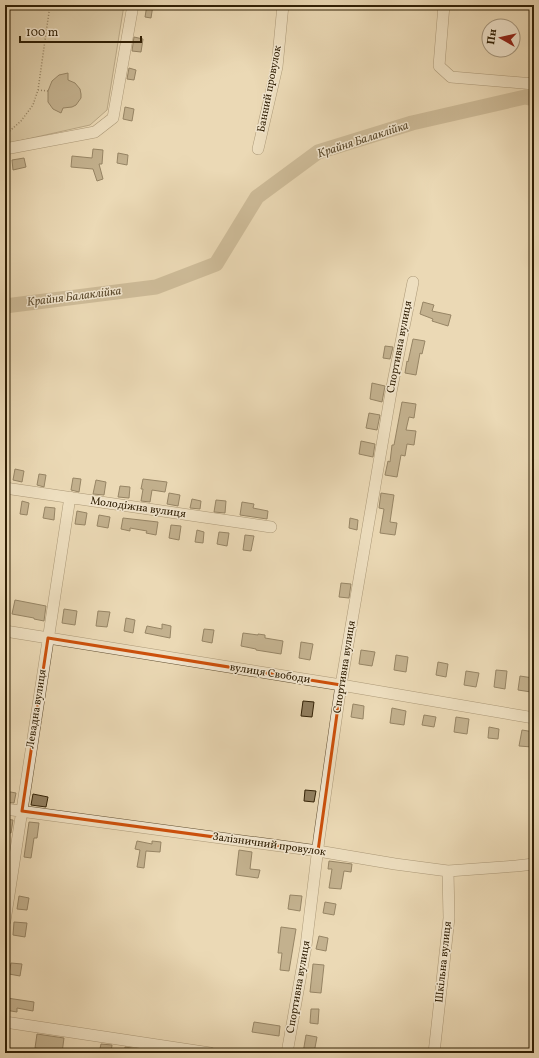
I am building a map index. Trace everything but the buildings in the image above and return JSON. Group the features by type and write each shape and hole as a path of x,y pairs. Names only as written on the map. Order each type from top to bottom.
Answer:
{"street":[{"path":"5,149 95,132 114,118 133,5"},
{"name":"Банний провулок","path":"258,149 277,67 283,5"},
{"path":"444,5 439,66 451,77 534,84"},
{"name":"Спортивна вулиця","path":"287,1053 306,946 342,685 391,392 413,282"},
{"name":"Молодіжна вулиця","path":"5,488 271,527"},
{"name":"Левадна вулиця","path":"5,920 70,498"},
{"name":"вулиця Свободи","path":"5,631 342,685 534,718"},
{"name":"Залізничний провулок","path":"5,809 318,851 448,871 534,864"},
{"name":"Шкільна вулиця","path":"434,1053 449,918 448,871"},
{"path":"5,1022 210,1053"}],"path":[{"path":"5,135 21,121 29,110 38,90 50,5"},
{"path":"38,90 48,91"}],"highlighted area":[{"path":"48,638 341,685 318,851 22,811"}],"shaded area":[{"path":"5,5 124,5 107,110 90,125 5,144"}],"waterway":[{"name":"Крайня Балаклійка","path":"5,306 156,287 216,264 257,197 318,152 412,123 525,97 534,99"}]}
